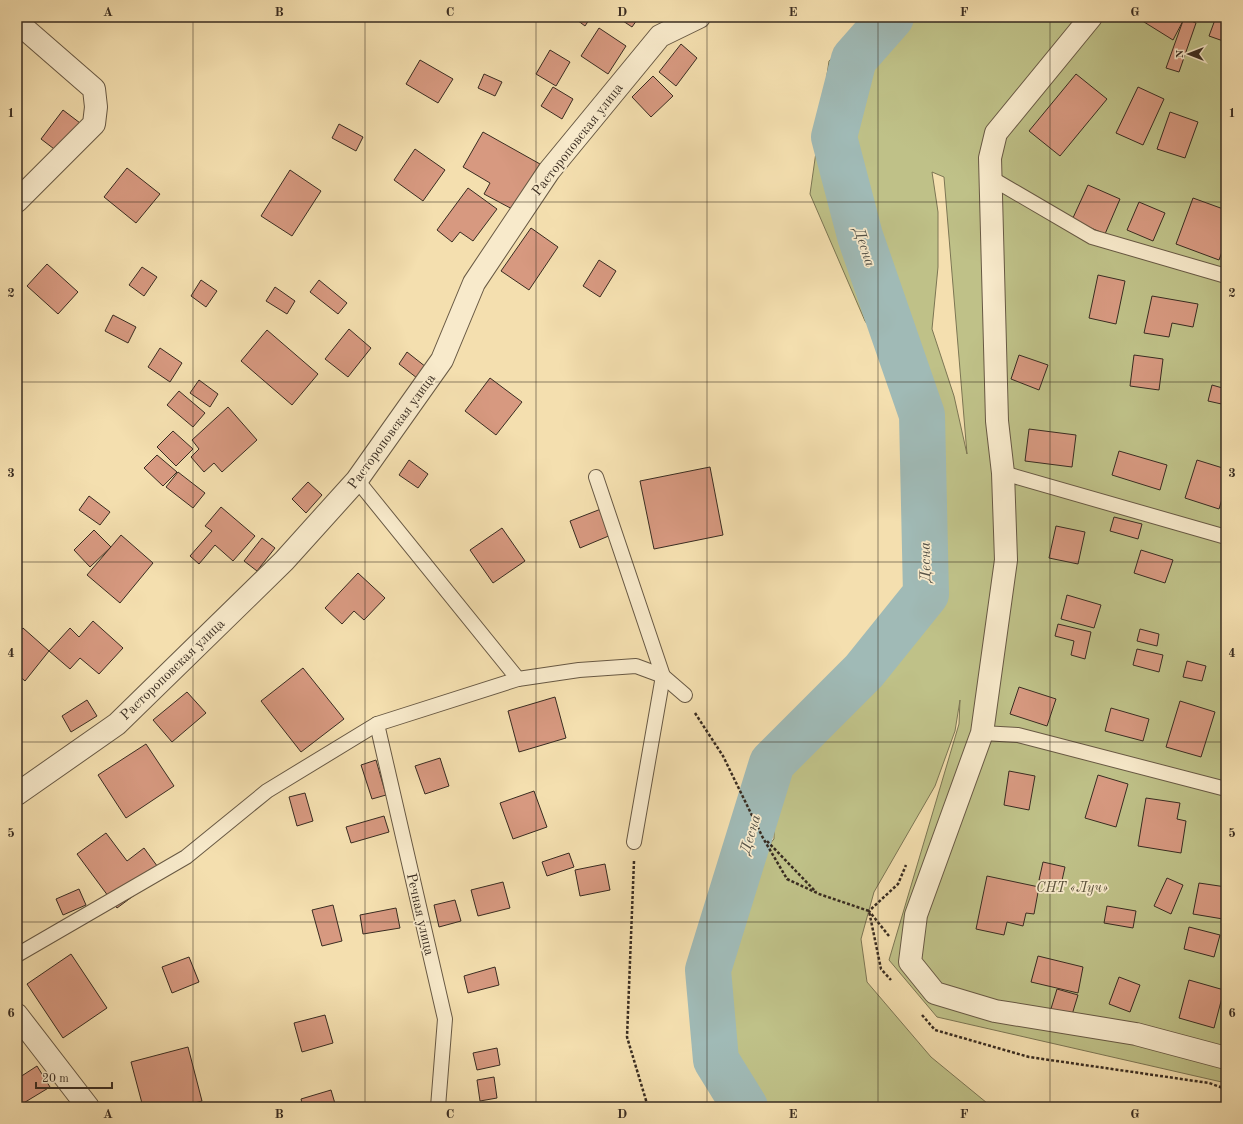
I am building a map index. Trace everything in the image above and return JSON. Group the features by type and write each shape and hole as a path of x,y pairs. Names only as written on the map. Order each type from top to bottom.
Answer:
{"street":[{"name":"Растороповская улица","path":"17,794 117,724 284,561 357,480 442,360 474,283 549,171 660,36 699,17"},
{"path":"1091,17 996,133 990,158 997,421 1003,473 1006,560 982,733 916,915 910,962 935,992 965,1002 995,1011 1136,1034 1226,1058"},
{"path":"17,22 94,89 96,107 94,124 17,201"},
{"path":"17,1015 88,1107"}],"lane":[{"path":"991,178 1092,237 1226,276"},
{"path":"1003,473 1226,537"},
{"path":"596,477 663,676 634,842"},
{"path":"357,480 518,679"},
{"path":"17,955 186,857 267,790 377,724 518,679 579,670 636,666 663,676 685,695"},
{"name":"Речная улица","path":"377,724 446,1019 438,1107"},
{"path":"982,733 1018,735 1226,789"}],"path":[{"path":"685,695 723,756 763,838 819,894"},
{"path":"634,842 627,1037 648,1107"}],"green space":[{"name":"СНТ «Луч»","path":"871,17 1226,17 1226,1083 937,1017 889,960 959,724 960,700 955,731 935,786 874,892 861,939 867,982 931,1057 987,1103 987,1107 760,1107 727,1055 714,968 725,887 738,855 760,855 774,839 774,803 791,752 881,670 935,556 933,480 924,403 865,321 810,194 829,61","holes":["932,172 944,177 967,454 954,396 932,329 938,267 938,212"]}],"building":[{"path":"573,17 591,17 585,26"},
{"path":"617,17 639,17 632,27"},
{"path":"1136,17 1185,17 1173,40"},
{"path":"1216,17 1226,17 1226,42 1209,36"},
{"path":"1184,18 1196,23 1179,72 1166,68"},
{"path":"599,28 626,46 608,74 581,56"},
{"path":"681,44 697,58 676,86 659,72"},
{"path":"550,50 570,62 556,86 536,74"},
{"path":"420,60 453,79 438,103 406,84"},
{"path":"484,74 502,82 495,96 478,88"},
{"path":"1076,74 1107,99 1060,156 1029,131"},
{"path":"653,76 673,96 651,117 632,97"},
{"path":"553,87 573,99 562,119 541,106"},
{"path":"1138,87 1164,99 1143,145 1116,133"},
{"path":"63,110 84,126 62,155 41,139"},
{"path":"1170,112 1198,122 1185,158 1157,149"},
{"path":"339,124 363,137 356,151 332,138"},
{"path":"483,132 540,164 514,210 484,194 490,183 463,167"},
{"path":"415,149 445,170 423,201 394,180"},
{"path":"127,168 160,194 136,223 104,197"},
{"path":"290,170 321,191 292,236 261,216"},
{"path":"1088,185 1120,199 1105,234 1072,220"},
{"path":"468,188 497,209 473,241 460,232 452,242 437,230"},
{"path":"1193,198 1226,210 1226,241 1219,260 1176,244"},
{"path":"1139,202 1165,213 1153,241 1127,230"},
{"path":"531,228 558,247 529,290 501,271"},
{"path":"599,260 616,271 600,297 583,286"},
{"path":"47,264 78,292 58,314 27,286"},
{"path":"142,267 157,277 144,296 129,285"},
{"path":"1098,275 1125,281 1116,324 1089,318"},
{"path":"201,280 217,291 206,307 191,296"},
{"path":"319,280 347,303 338,314 310,292"},
{"path":"275,287 295,301 287,314 266,301"},
{"path":"1152,296 1198,304 1193,327 1172,323 1169,337 1144,333"},
{"path":"113,315 136,327 128,343 105,331"},
{"path":"349,329 371,348 348,377 325,359"},
{"path":"267,330 318,374 292,405 241,361"},
{"path":"160,348 182,363 170,382 148,367"},
{"path":"407,352 426,367 417,378 399,364"},
{"path":"1019,355 1048,365 1039,390 1011,379"},
{"path":"1134,355 1163,359 1159,390 1130,386"},
{"path":"490,378 522,402 496,435 465,411"},
{"path":"199,380 218,394 210,407 190,393"},
{"path":"1212,385 1226,389 1226,405 1208,401"},
{"path":"179,391 205,413 193,427 167,405"},
{"path":"228,407 257,440 222,472 214,463 204,472 191,457 199,449 192,440"},
{"path":"1029,429 1076,435 1072,467 1025,461"},
{"path":"173,431 193,449 176,466 157,447"},
{"path":"1119,451 1167,465 1160,490 1112,475"},
{"path":"157,455 177,472 163,486 144,468"},
{"path":"409,460 428,474 418,488 399,475"},
{"path":"1197,460 1226,469 1226,486 1219,509 1185,498"},
{"path":"710,467 723,535 654,549 640,481"},
{"path":"178,472 205,493 193,508 166,487"},
{"path":"308,482 322,495 306,513 292,499"},
{"path":"89,496 110,512 100,525 79,510"},
{"path":"221,507 255,536 233,561 215,545 199,564 190,556 212,531 205,526"},
{"path":"601,509 611,535 580,548 570,521"},
{"path":"1114,517 1142,524 1138,539 1110,531"},
{"path":"1056,526 1085,532 1078,564 1049,558"},
{"path":"502,528 525,561 493,583 470,550"},
{"path":"94,530 111,547 90,567 74,550"},
{"path":"121,535 153,563 120,603 87,575"},
{"path":"262,538 275,548 257,571 244,561"},
{"path":"1141,550 1173,560 1165,583 1134,573"},
{"path":"358,573 385,598 364,620 354,611 342,624 325,608"},
{"path":"1067,595 1101,605 1094,628 1061,619"},
{"path":"93,621 123,648 99,674 80,658 70,669 49,651 70,628 79,637"},
{"path":"1058,624 1091,632 1085,659 1071,655 1074,641 1055,636"},
{"path":"23,628 49,651 25,681 17,674 17,635"},
{"path":"1140,629 1159,634 1157,646 1137,641"},
{"path":"1137,649 1163,655 1159,672 1133,665"},
{"path":"1187,661 1206,666 1202,681 1183,677"},
{"path":"303,668 344,719 301,752 261,701"},
{"path":"1019,687 1056,699 1047,726 1010,714"},
{"path":"187,692 206,713 172,742 153,720"},
{"path":"555,697 566,738 519,752 508,711"},
{"path":"87,700 97,716 71,732 62,716"},
{"path":"1180,701 1215,712 1201,757 1166,747"},
{"path":"1111,708 1149,719 1143,741 1105,731"},
{"path":"146,744 174,786 126,818 98,775"},
{"path":"440,758 449,786 425,794 415,766"},
{"path":"376,760 386,795 372,799 361,765"},
{"path":"1009,771 1035,776 1029,810 1004,805"},
{"path":"1098,775 1128,784 1116,827 1085,818"},
{"path":"534,791 547,827 513,839 500,803"},
{"path":"305,793 313,821 297,826 289,797"},
{"path":"1146,798 1180,803 1177,819 1186,821 1181,853 1138,846"},
{"path":"384,816 389,832 351,843 346,827"},
{"path":"106,833 127,861 144,848 163,874 117,908 77,854"},
{"path":"569,853 574,867 547,876 542,862"},
{"path":"1043,862 1065,867 1061,885 1039,880"},
{"path":"605,864 610,890 580,896 575,870"},
{"path":"987,876 1039,887 1034,914 1026,913 1023,926 1007,922 1004,935 976,929"},
{"path":"1167,878 1183,885 1171,914 1154,906"},
{"path":"503,882 510,908 478,916 471,890"},
{"path":"1199,883 1226,887 1223,919 1193,914"},
{"path":"79,889 86,905 63,915 56,899"},
{"path":"455,900 461,921 439,927 434,905"},
{"path":"333,905 342,941 322,946 312,910"},
{"path":"1107,906 1136,911 1133,928 1104,923"},
{"path":"396,908 400,928 363,934 360,915"},
{"path":"1189,927 1220,935 1214,957 1184,949"},
{"path":"71,954 107,1008 63,1038 27,984"},
{"path":"1038,956 1083,967 1078,993 1031,982"},
{"path":"189,957 199,982 172,993 162,967"},
{"path":"495,967 499,985 468,993 464,976"},
{"path":"1119,977 1140,985 1130,1012 1109,1004"},
{"path":"1189,980 1224,990 1214,1028 1179,1018"},
{"path":"1057,989 1078,995 1071,1018 1050,1012"},
{"path":"325,1015 333,1043 302,1052 294,1023"},
{"path":"188,1047 202,1101 180,1107 143,1107 131,1062"},
{"path":"497,1048 500,1065 477,1070 473,1053"},
{"path":"37,1066 50,1087 17,1107 17,1079"},
{"path":"494,1077 497,1098 480,1101 477,1080"},
{"path":"331,1090 336,1107 303,1107 301,1099"}],"waterway":[{"name":"Десна","path":"745,1107 716,1060 708,970 772,763 864,671 926,594 922,415 860,236 834,137 854,59 891,17"}]}
